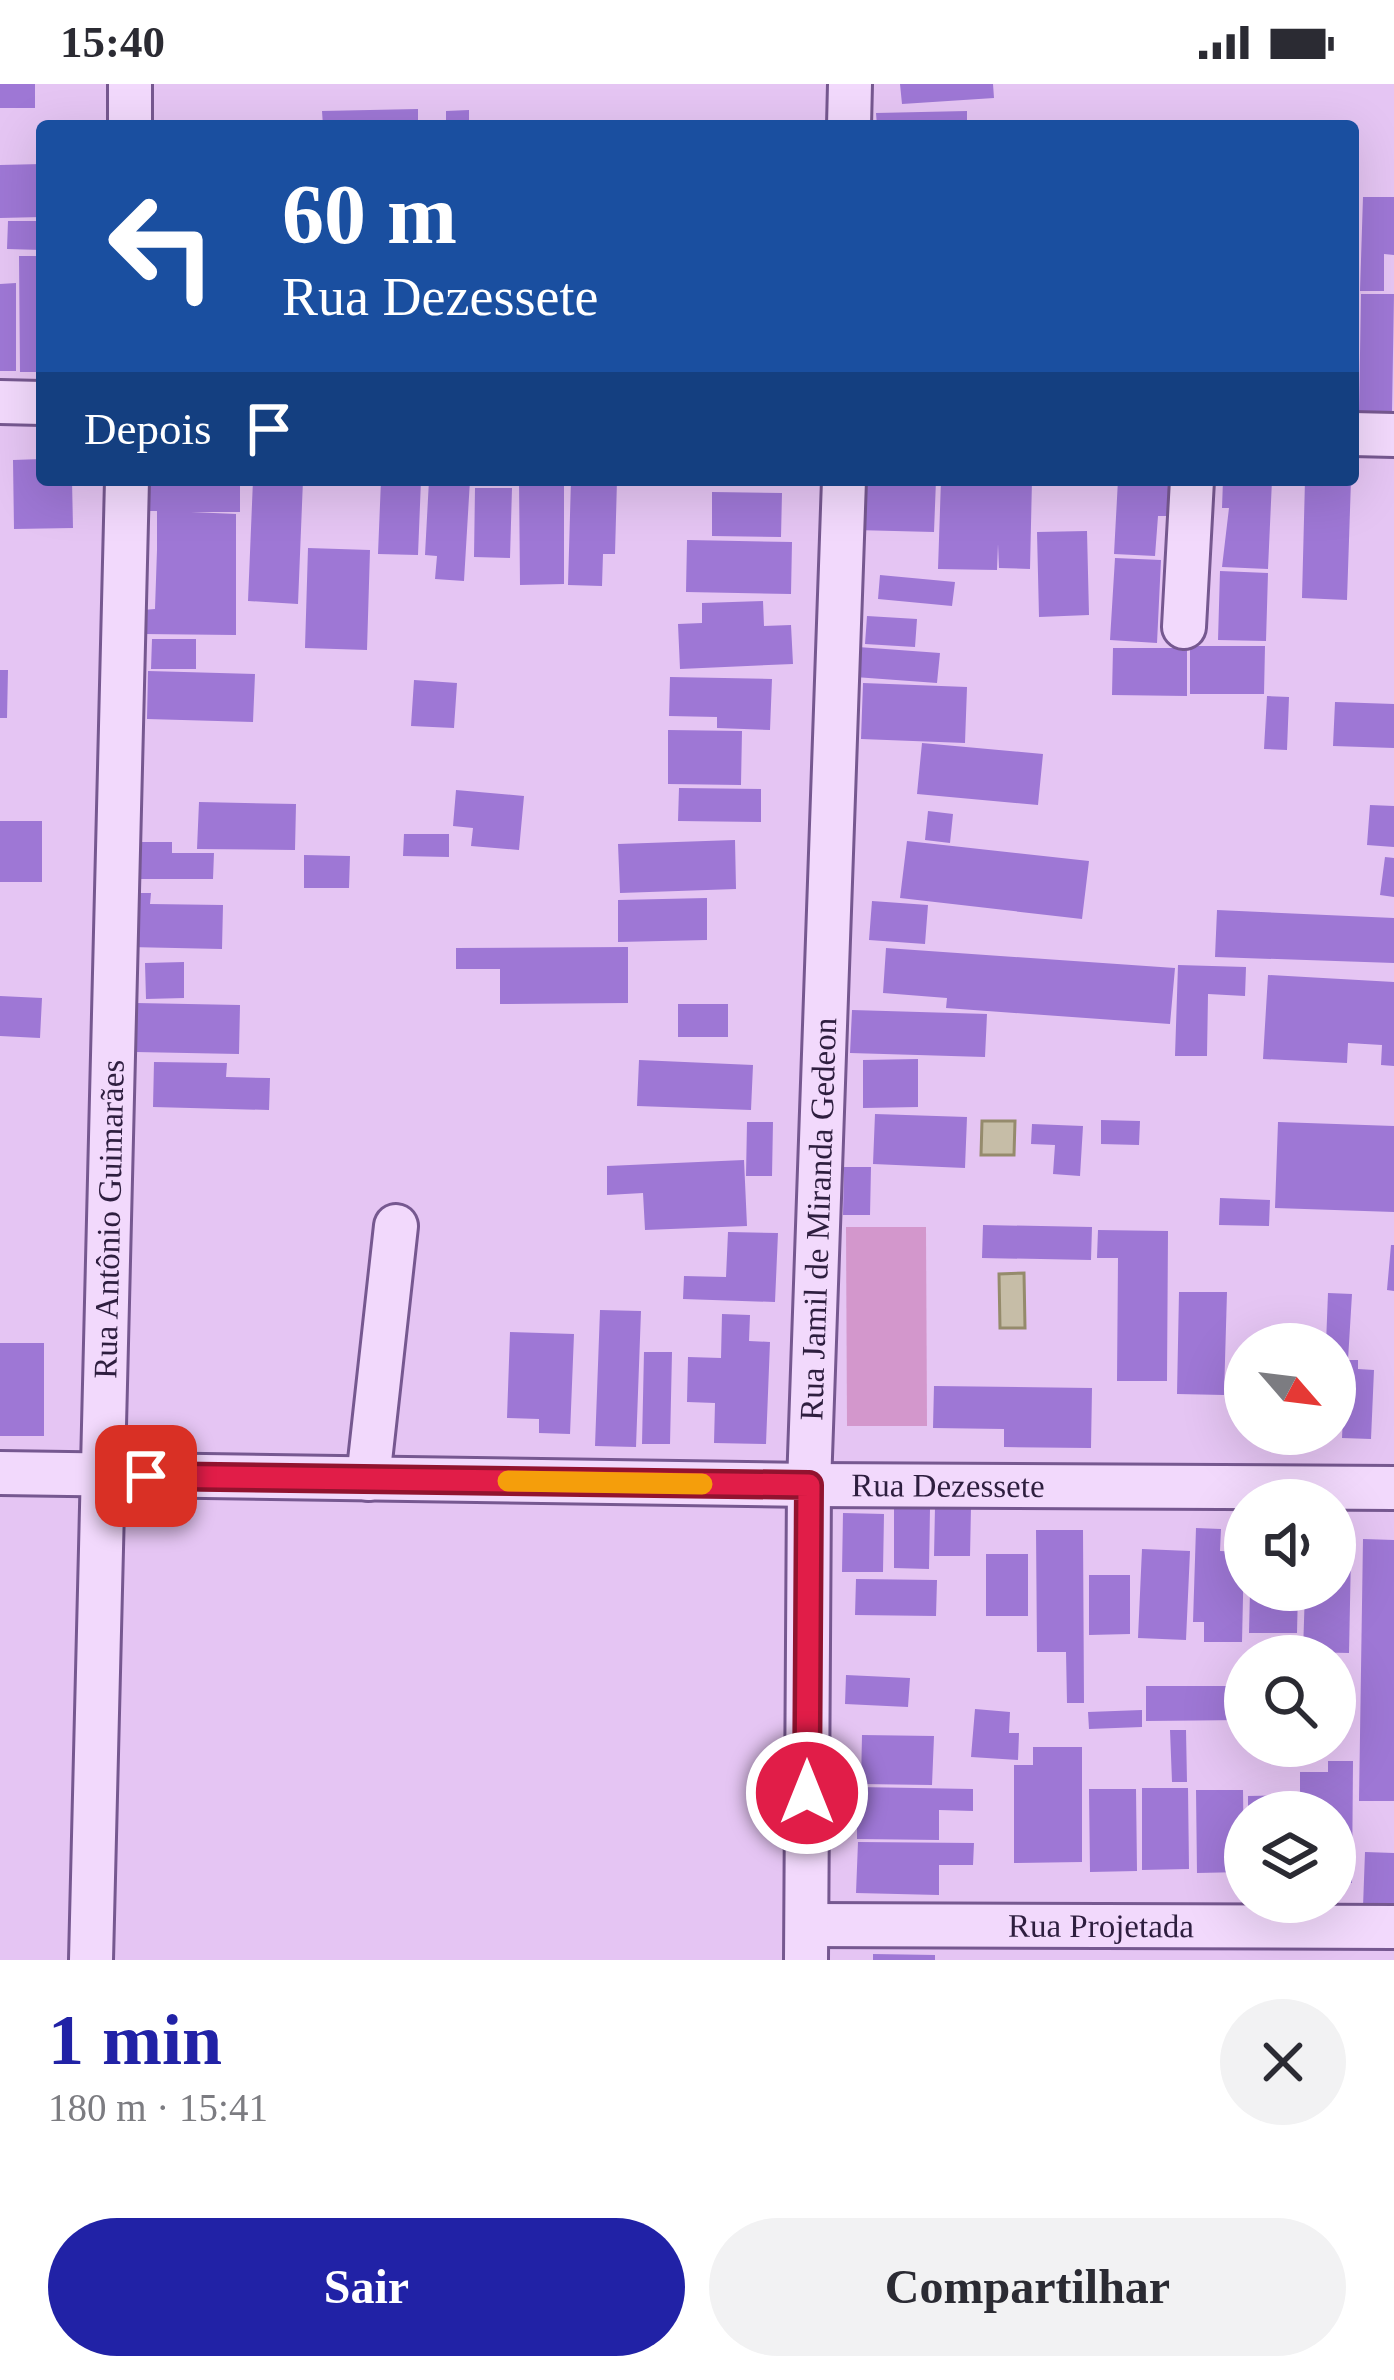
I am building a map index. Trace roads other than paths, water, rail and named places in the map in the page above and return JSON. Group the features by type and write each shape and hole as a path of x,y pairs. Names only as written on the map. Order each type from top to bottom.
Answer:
{"street":[{"path":"130,84 130,120"},
{"path":"849,120 850,84"},
{"path":"0,402 36,403"},
{"path":"1359,434 1394,435"},
{"name":"Rua Antônio Guimarães","path":"92,1960 127,486"},
{"name":"Rua Jamil de Miranda Gedeon","path":"806,1942 809,1485 844,486"},
{"path":"1184,628 1192,486"},
{"path":"368,1479 396,1226"},
{"name":"Rua Dezessete","path":"0,1473 1394,1488"},
{"name":"Rua Projetada","path":"806,1942 1394,1927"}]}
